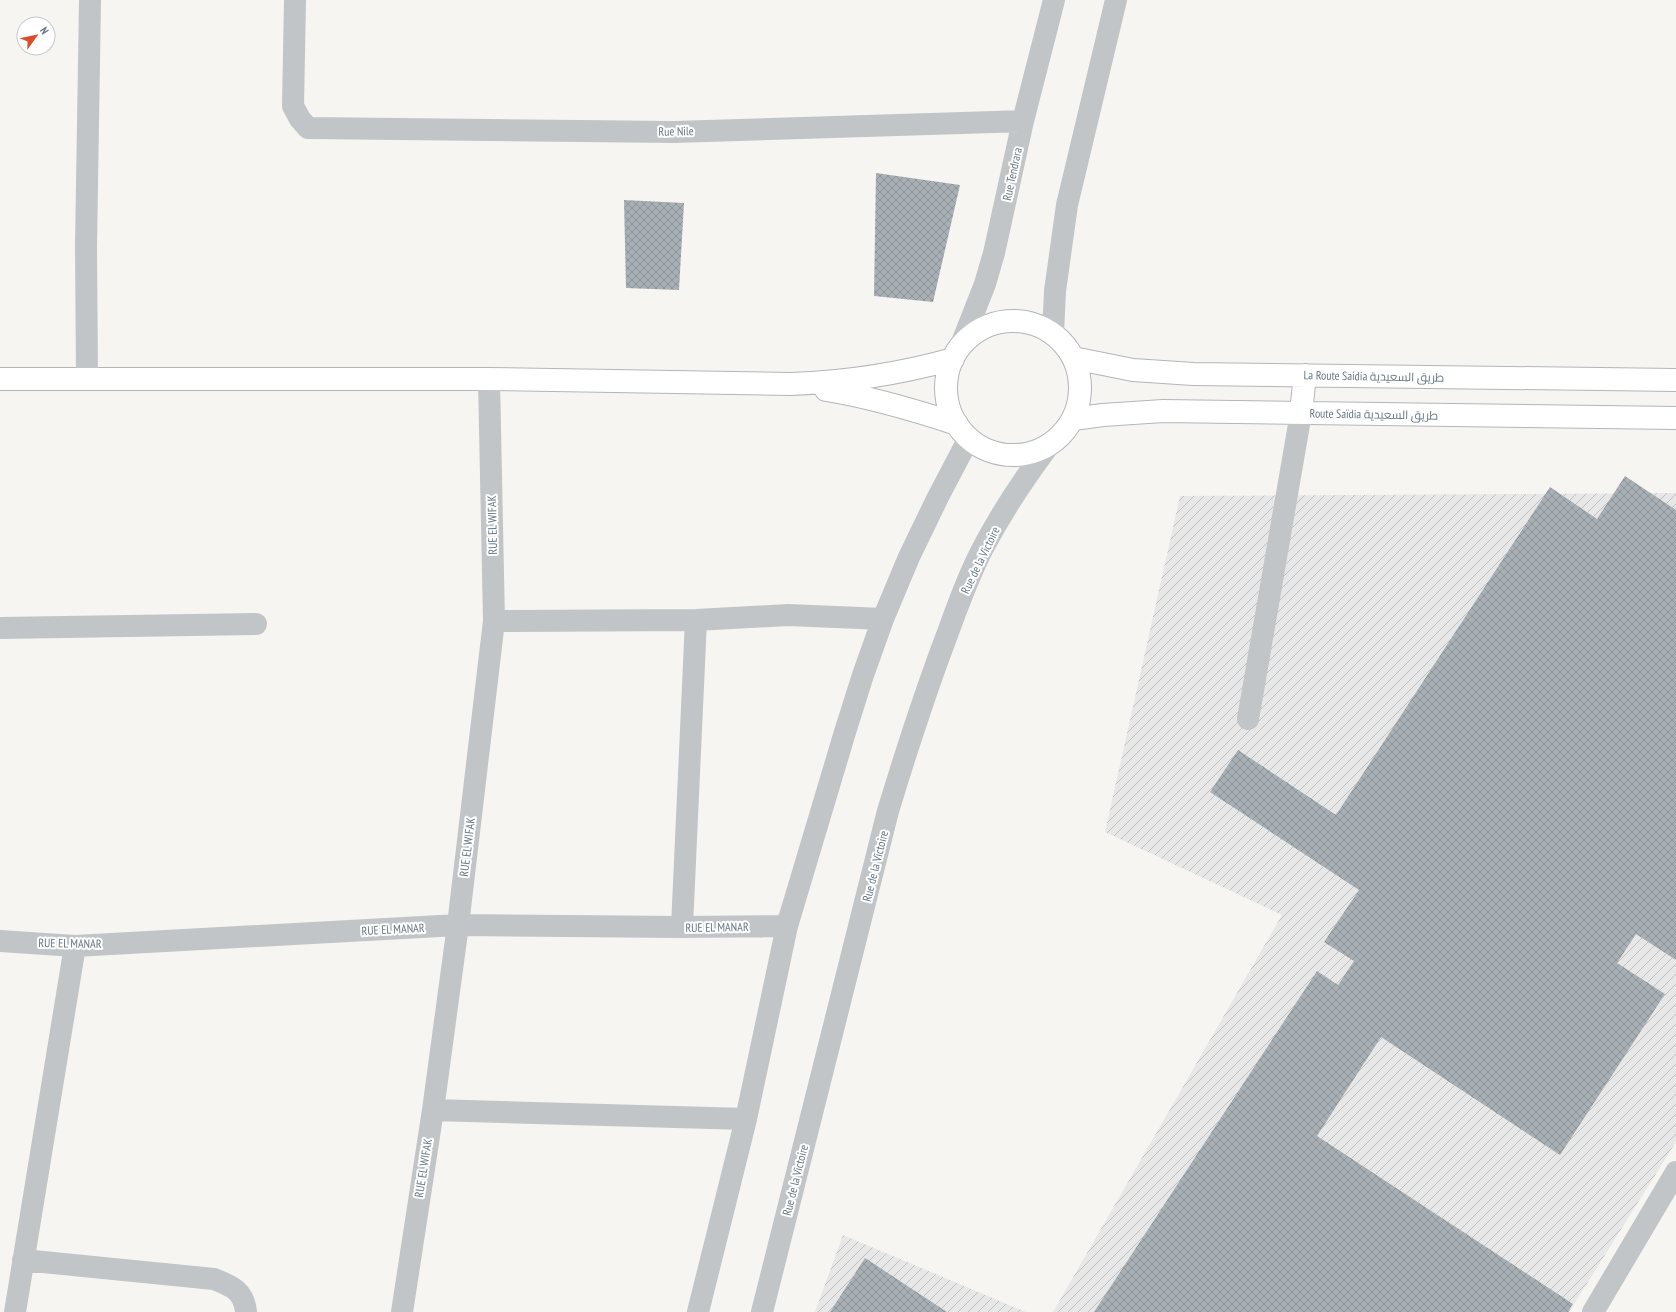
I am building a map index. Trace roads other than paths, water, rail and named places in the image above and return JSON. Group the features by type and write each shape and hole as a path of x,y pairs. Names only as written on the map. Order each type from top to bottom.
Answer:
{"highway":[{"path":"791,384 876,399 917,411 963,431 988,450 1009,454 1030,452 1050,444 1063,433 1073,419 1079,399 1079,378 1073,358 1064,345 1053,334 1034,324 1013,320 992,324 974,333 957,352 947,376 946,392 950,409 963,431"},
{"path":"0,379 489,379 791,384 832,382 913,370 957,352"},
{"name":"La Route Saidia طريق السعيدية","path":"1073,358 1132,370 1162,373 1676,380"},
{"path":"1301,413 1305,375"},
{"name":"Route Saïdia طريق السعيدية","path":"1073,419 1163,411 1676,418"}],"street":[{"path":"87,379 86,246 90,0"},
{"name":"Rue Nile","path":"295,0 293,106 300,119 308,128 330,130 674,132 1023,121"},
{"name":"Rue Tendrara","path":"957,352 983,290 994,253 1023,121 1054,0"},
{"path":"1053,334 1055,291 1067,205 1116,0"},
{"name":"RUE EL WIFAK","path":"402,1312 433,1110 458,925 494,621 489,379"},
{"path":"1248,719 1301,413"},
{"path":"698,1312 746,1119 787,926 852,711 883,619 934,504 963,431"},
{"name":"Rue de la Victoire","path":"762,1312 888,811 912,734 957,609 984,546 1026,476 1050,444"},
{"path":"494,621 696,620 788,615 883,619"},
{"path":"682,927 696,620"},
{"path":"0,628 256,624"},
{"name":"RUE EL MANAR","path":"0,941 75,946 458,925 682,927 787,926"},
{"path":"15,1312 75,946"},
{"path":"433,1110 746,1119"},
{"path":"1594,1312 1676,1172"},
{"path":"23,1260 214,1279 232,1286 245,1301 246,1312"}]}
